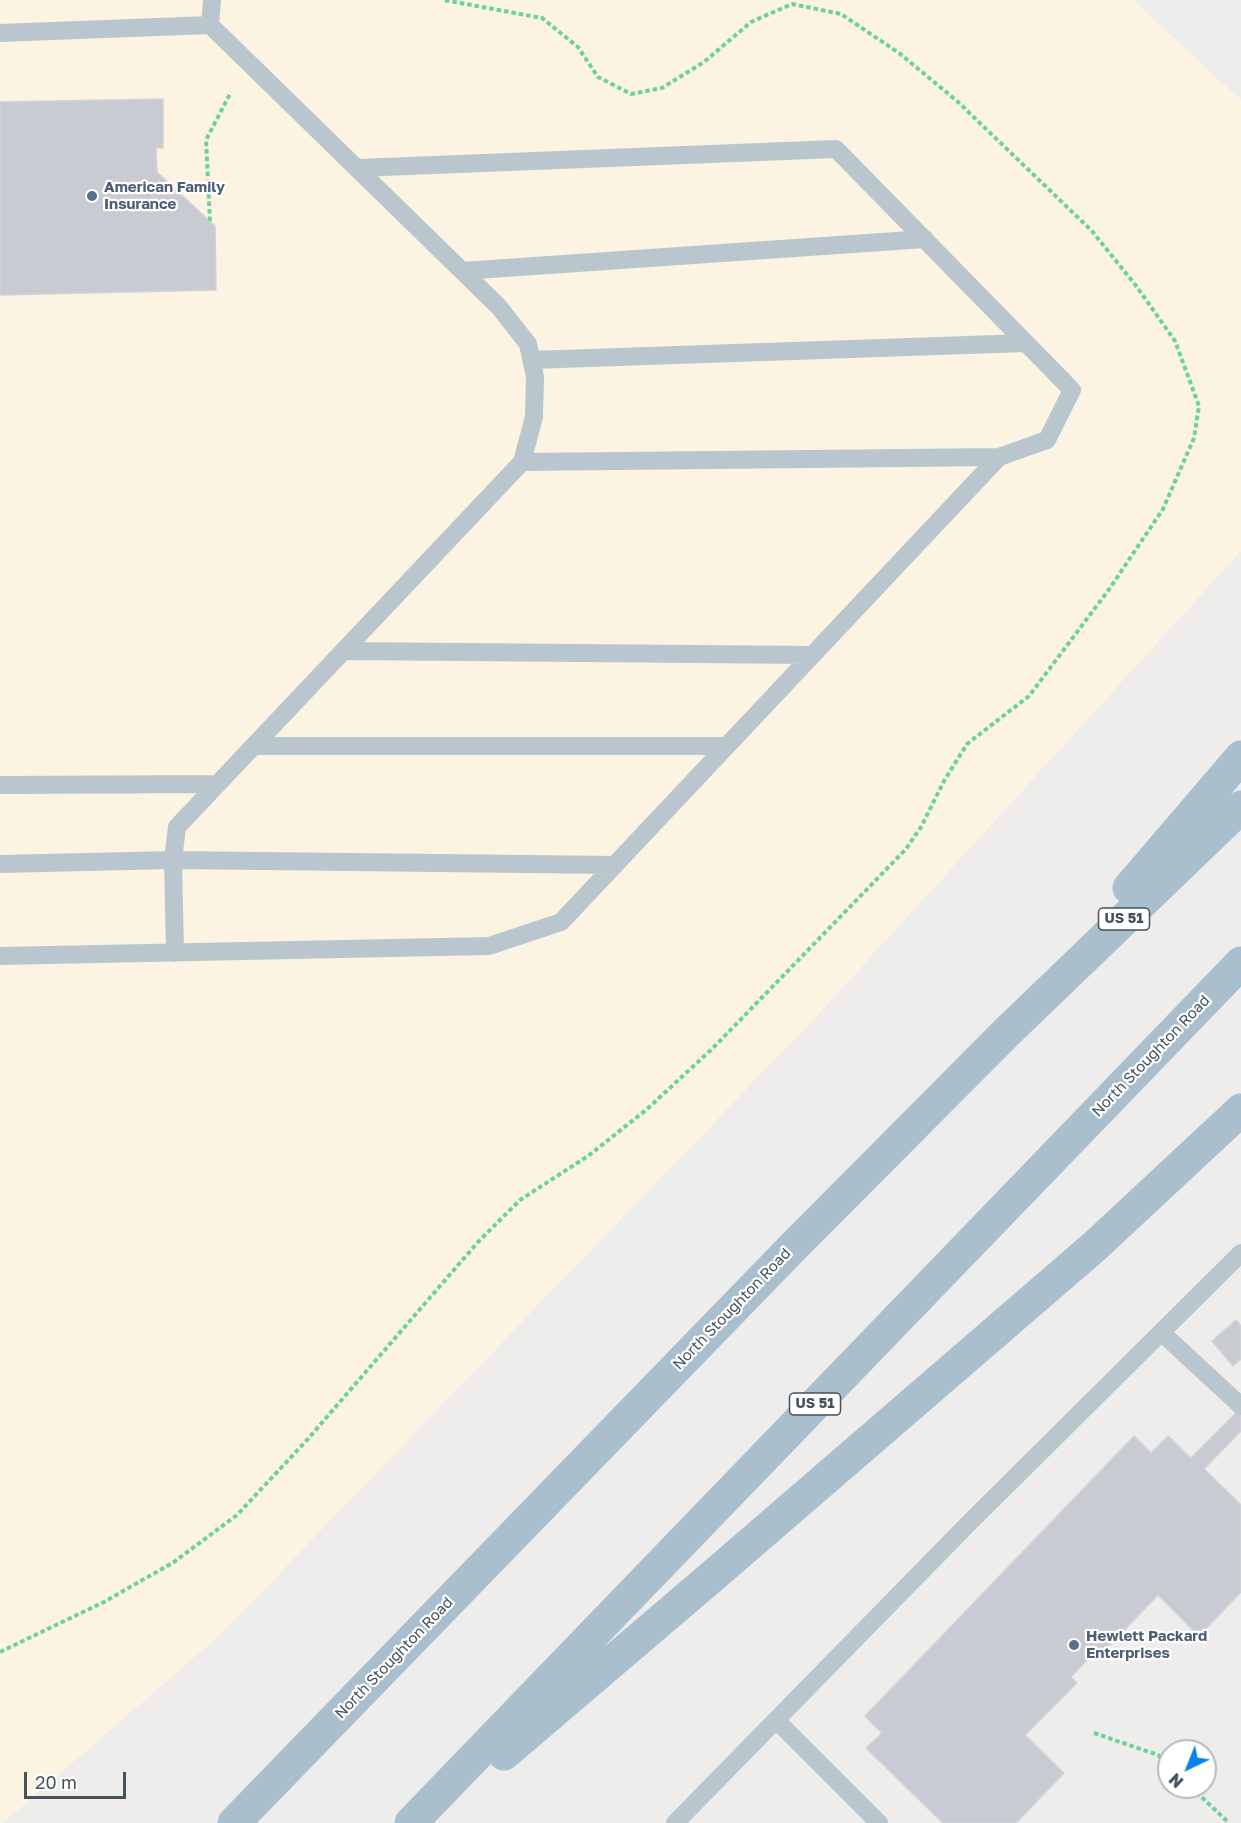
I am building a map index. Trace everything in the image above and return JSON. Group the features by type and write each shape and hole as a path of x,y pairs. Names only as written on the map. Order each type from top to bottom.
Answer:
{"main road":[{"path":"1008,1030 1241,757"},
{"name":"North Stoughton Road","path":"234,1823 785,1255 1008,1030 1241,807"},
{"name":"North Stoughton Road","path":"411,1823 1241,963"},
{"path":"424,1823 1095,1246 1241,1110"}],"lane":[{"path":"210,25 212,0"},
{"path":"0,33 210,25 507,316 528,344 535,377 534,417 522,462 177,827 173,860 175,953"},
{"path":"358,168 836,149 1072,390 1047,440 999,456 522,462"},
{"path":"462,270 925,239"},
{"path":"531,360 1026,343"},
{"path":"0,956 489,946 561,922 999,456"},
{"path":"344,651 812,655"},
{"path":"254,746 726,746"},
{"path":"0,785 218,784"},
{"path":"0,864 173,860 615,865"},
{"path":"675,1823 970,1522 1241,1253"},
{"path":"1162,1333 1241,1406"},
{"path":"777,1721 879,1823"}],"path":[{"path":"210,221 206,140 231,92"},
{"path":"1094,1733 1157,1755"},
{"path":"1204,1799 1229,1823"}],"shaded area":[{"path":"0,0 1133,0 1241,100 1241,551 814,1019 221,1634 3,1823 0,1823"}],"building":[{"name":"American Family Insurance","path":"163,99 163,148 156,148 157,172 215,226 216,290 0,295 0,102"},
{"path":"1236,1320 1241,1326 1241,1359 1233,1366 1212,1341"},
{"path":"1241,1408 1241,1431 1204,1469 1241,1505 1241,1592 1199,1636 1158,1595 1103,1652 1099,1647 1071,1677 1077,1683 1025,1735 1064,1773 1016,1823 943,1823 866,1748 882,1733 865,1716 1134,1436 1151,1453 1168,1436 1191,1458"}],"place":[{"name":"American Family Insurance","path":"92,196"},
{"name":"Hewlett Packard Enterprises","path":"1074,1645"}]}
